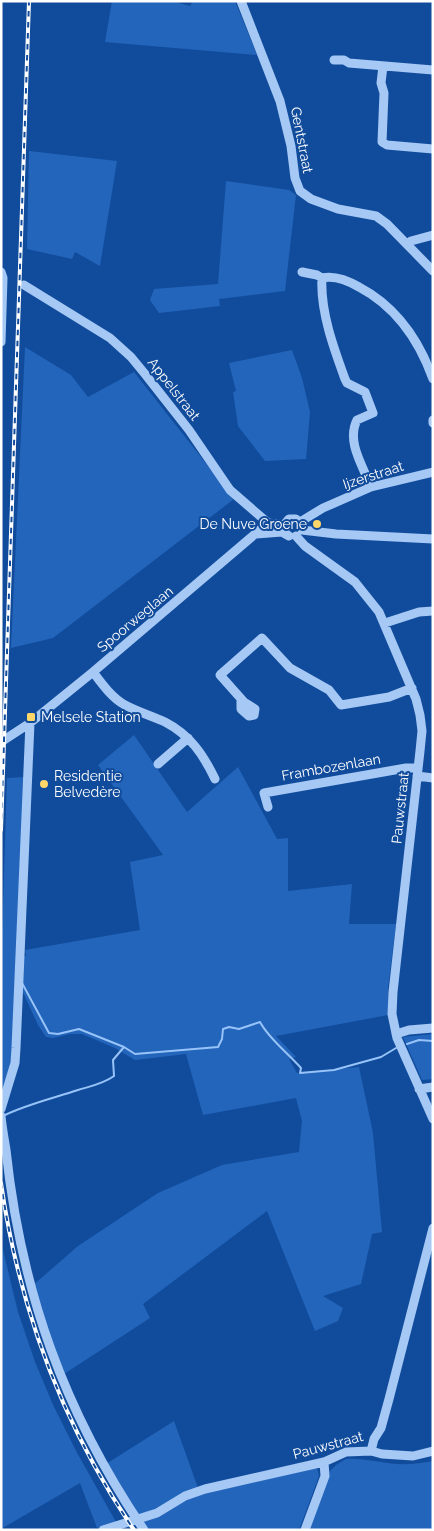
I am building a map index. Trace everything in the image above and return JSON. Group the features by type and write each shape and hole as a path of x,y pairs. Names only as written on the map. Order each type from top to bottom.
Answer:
{"street":[{"name":"Gentstraat","path":"241,1 280,101 291,146 295,178 300,191 311,199 338,210 376,216 387,224 433,271"},
{"path":"334,60 433,70"},
{"path":"383,66 381,83 384,93 382,142 387,146 433,149"},
{"path":"410,248 411,241 428,237"},
{"path":"1,272 4,278 1,342"},
{"path":"302,272 322,278 332,276 353,284 372,294 388,307 402,320 421,350 433,380"},
{"path":"322,278 321,292 334,349 345,379 347,383 365,392 373,413 357,420 355,424 354,445 371,487"},
{"name":"Appelstraat","path":"24,285 102,332 131,357 189,430 230,490 268,523"},
{"name":"Ijzerstraat","path":"299,529 323,508 371,487 433,472"},
{"path":"284,529 286,521 292,518 299,529"},
{"path":"268,523 284,529 288,536 299,529 336,534 433,538"},
{"name":"Spoorweglaan","path":"3,742 30,723 93,672 268,523"},
{"path":"256,534 284,529"},
{"name":"Pauwstraat","path":"299,529 305,546 355,582 368,596 385,623 412,688 420,715 422,732 392,1014 396,1034 433,1119"},
{"path":"385,623 419,612 433,611"},
{"path":"241,700 220,675 262,638 290,668 329,690 341,705 389,697 412,688"},
{"path":"93,672 111,694 124,705 165,722 188,738 198,748 215,779"},
{"path":"1,1109 16,1056 30,723"},
{"path":"158,764 188,738"},
{"name":"Frambozenlaan","path":"268,807 264,793 406,768 418,772"},
{"path":"418,772 433,778"},
{"path":"396,1034 409,1030 433,1028"},
{"path":"419,1089 433,1087"},
{"path":"1,1116 21,1252 39,1316 74,1408 103,1465 144,1530"},
{"name":"Pauwstraat","path":"103,1530 157,1513 185,1496 206,1489 324,1462 346,1452 371,1451 386,1409 429,1260 433,1228"},
{"path":"371,1451 382,1454 413,1456 433,1452"},
{"path":"304,1530 325,1476 324,1462"}],"shaded area":[{"path":"112,1 172,1 190,6 193,1 235,1 257,55 105,42"},
{"path":"29,151 117,161 100,266 75,252 72,259 27,249"},
{"path":"226,181 289,190 296,195 285,291 219,299 220,306 159,313 150,300 154,289 218,284"},
{"path":"25,347 71,375 88,397 134,372 234,499 53,638 11,648"},
{"path":"292,350 302,378 310,412 306,459 265,461 238,426 233,392 236,391 229,363"},
{"path":"134,735 187,812 238,767 277,839 288,838 288,891 352,884 349,924 396,924 388,988 388,1015 276,1036 296,1057 289,1059 297,1073 359,1067 373,1133 382,1232 372,1234 361,1284 323,1296 343,1308 338,1321 315,1331 267,1211 143,1304 150,1318 61,1376 31,1287 78,1246 158,1193 222,1165 299,1152 302,1121 296,1098 203,1115 186,1054 135,1060 115,1048 82,1034 70,1034 53,1038 46,1037 38,1025 20,986 21,956 26,956 25,950 140,930 130,862 163,855 98,765"},
{"path":"25,777 11,1068 1,1096 1,970 7,778"},
{"path":"433,1034 433,1079 422,1080 403,1037"},
{"path":"1,1242 18,1312 35,1362 54,1407 76,1451 116,1522 97,1528 80,1483 1,1529"},
{"path":"174,1421 198,1488 139,1516 106,1464"},
{"path":"346,1459 402,1464 433,1461 433,1530 309,1530 329,1472"},
{"path":"317,1468 319,1476 299,1530 146,1530 143,1525 144,1522 187,1499 201,1494"}],"waterway":[{"path":"22,983 49,1033 58,1034 79,1029 124,1047 135,1054 218,1047 222,1039 223,1029 229,1027 239,1029 260,1022 274,1040 301,1068 300,1073 334,1070 381,1057 396,1048"},
{"path":"407,1044 419,1040 433,1041"},
{"path":"5,1115 32,1104 110,1079 114,1076 113,1060 124,1047"}],"railway":[{"path":"1,830 29,1"},
{"path":"1,1183 19,1275 32,1320 48,1364 65,1407 86,1449 134,1530"}],"place":[{"name":"De Nuve Groene","path":"317,524"},
{"name":"Melsele Station","path":"31,717"},
{"name":"Residentie Belvedère","path":"44,784"}]}
